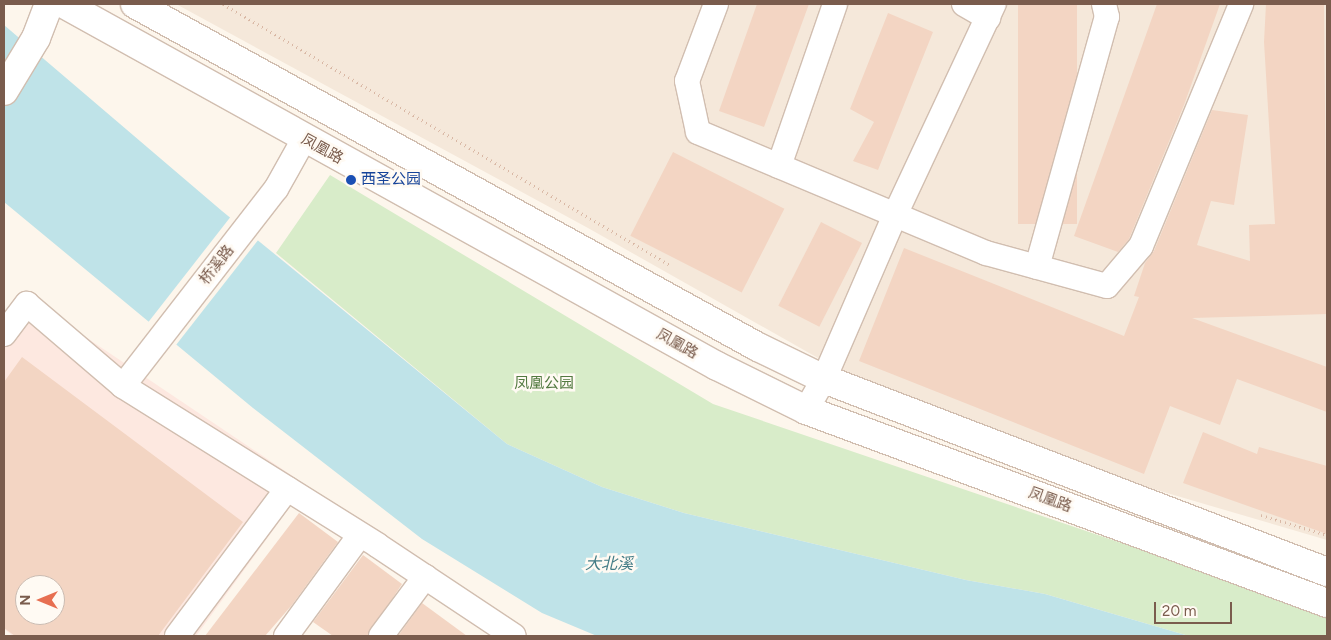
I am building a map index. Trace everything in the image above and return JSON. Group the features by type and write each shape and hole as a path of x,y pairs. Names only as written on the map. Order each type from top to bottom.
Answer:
{"street":[{"path":"4,91 36,38 49,4"},
{"name":"凤凰路","path":"64,4 304,139 717,366 806,410 1327,603"},
{"path":"135,4 758,347 824,378 1327,572"},
{"path":"716,4 687,80 698,132 894,217 986,253 1107,286 1141,246 1241,4"},
{"path":"779,166 835,4"},
{"path":"806,410 824,378 894,217 991,11 964,4"},
{"path":"1037,267 1107,17 1104,4"},
{"name":"桥溪路","path":"127,380 276,189 304,139"},
{"path":"4,334 27,304 127,380 287,489 425,577 486,629 514,636"},
{"path":"177,636 287,489"},
{"path":"286,636 360,534"},
{"path":"381,636 425,577"}],"path":[{"path":"222,4 680,270"},
{"path":"1252,513 1327,535"}],"shaded area":[{"path":"176,4 1327,4 1327,540 1116,478 841,371 588,228"},
{"path":"26,297 306,485 196,636 13,636 4,629 4,326"}],"green space":[{"name":"凤凰公园","path":"330,175 713,404 1327,613 1327,636 1189,636 1045,594 966,580 684,513 602,487 507,444 276,253"}],"water":[{"name":"大北溪","path":"4,25 222,211 507,444 602,487 684,513 966,580 1045,594 1189,636 597,636 542,613 422,539 253,408 4,202"}],"pier":[{"path":"232,215 260,237 176,345 148,323"}],"building":[{"path":"757,4 809,4 764,127 719,111"},
{"path":"1018,4 1077,4 1077,224 1018,224"},
{"path":"1157,4 1220,4 1184,105 1129,239 1118,252 1074,236"},
{"path":"1266,4 1324,4 1327,314 1192,318 1327,367 1327,412 1237,379 1220,425 1170,406 1144,474 859,361 904,248 1124,336 1139,297 1134,296 1145,263 1154,251 1212,110 1248,115 1234,205 1211,201 1197,245 1250,261 1249,225 1275,224 1264,42"},
{"path":"888,13 933,32 878,170 853,161 874,122 850,109"},
{"path":"673,152 784,209 742,293 630,236"},
{"path":"821,222 862,243 819,327 778,306"},
{"path":"22,357 243,522 158,636 15,636 4,628 4,382"},
{"path":"1203,432 1257,454 1259,447 1327,466 1327,534 1183,483"},
{"path":"299,513 338,542 292,605 265,636 205,636"},
{"path":"363,555 402,584 368,636 333,636 313,622"},
{"path":"422,603 467,636 398,636"}],"place":[{"name":"西圣公园","path":"351,180"}]}
